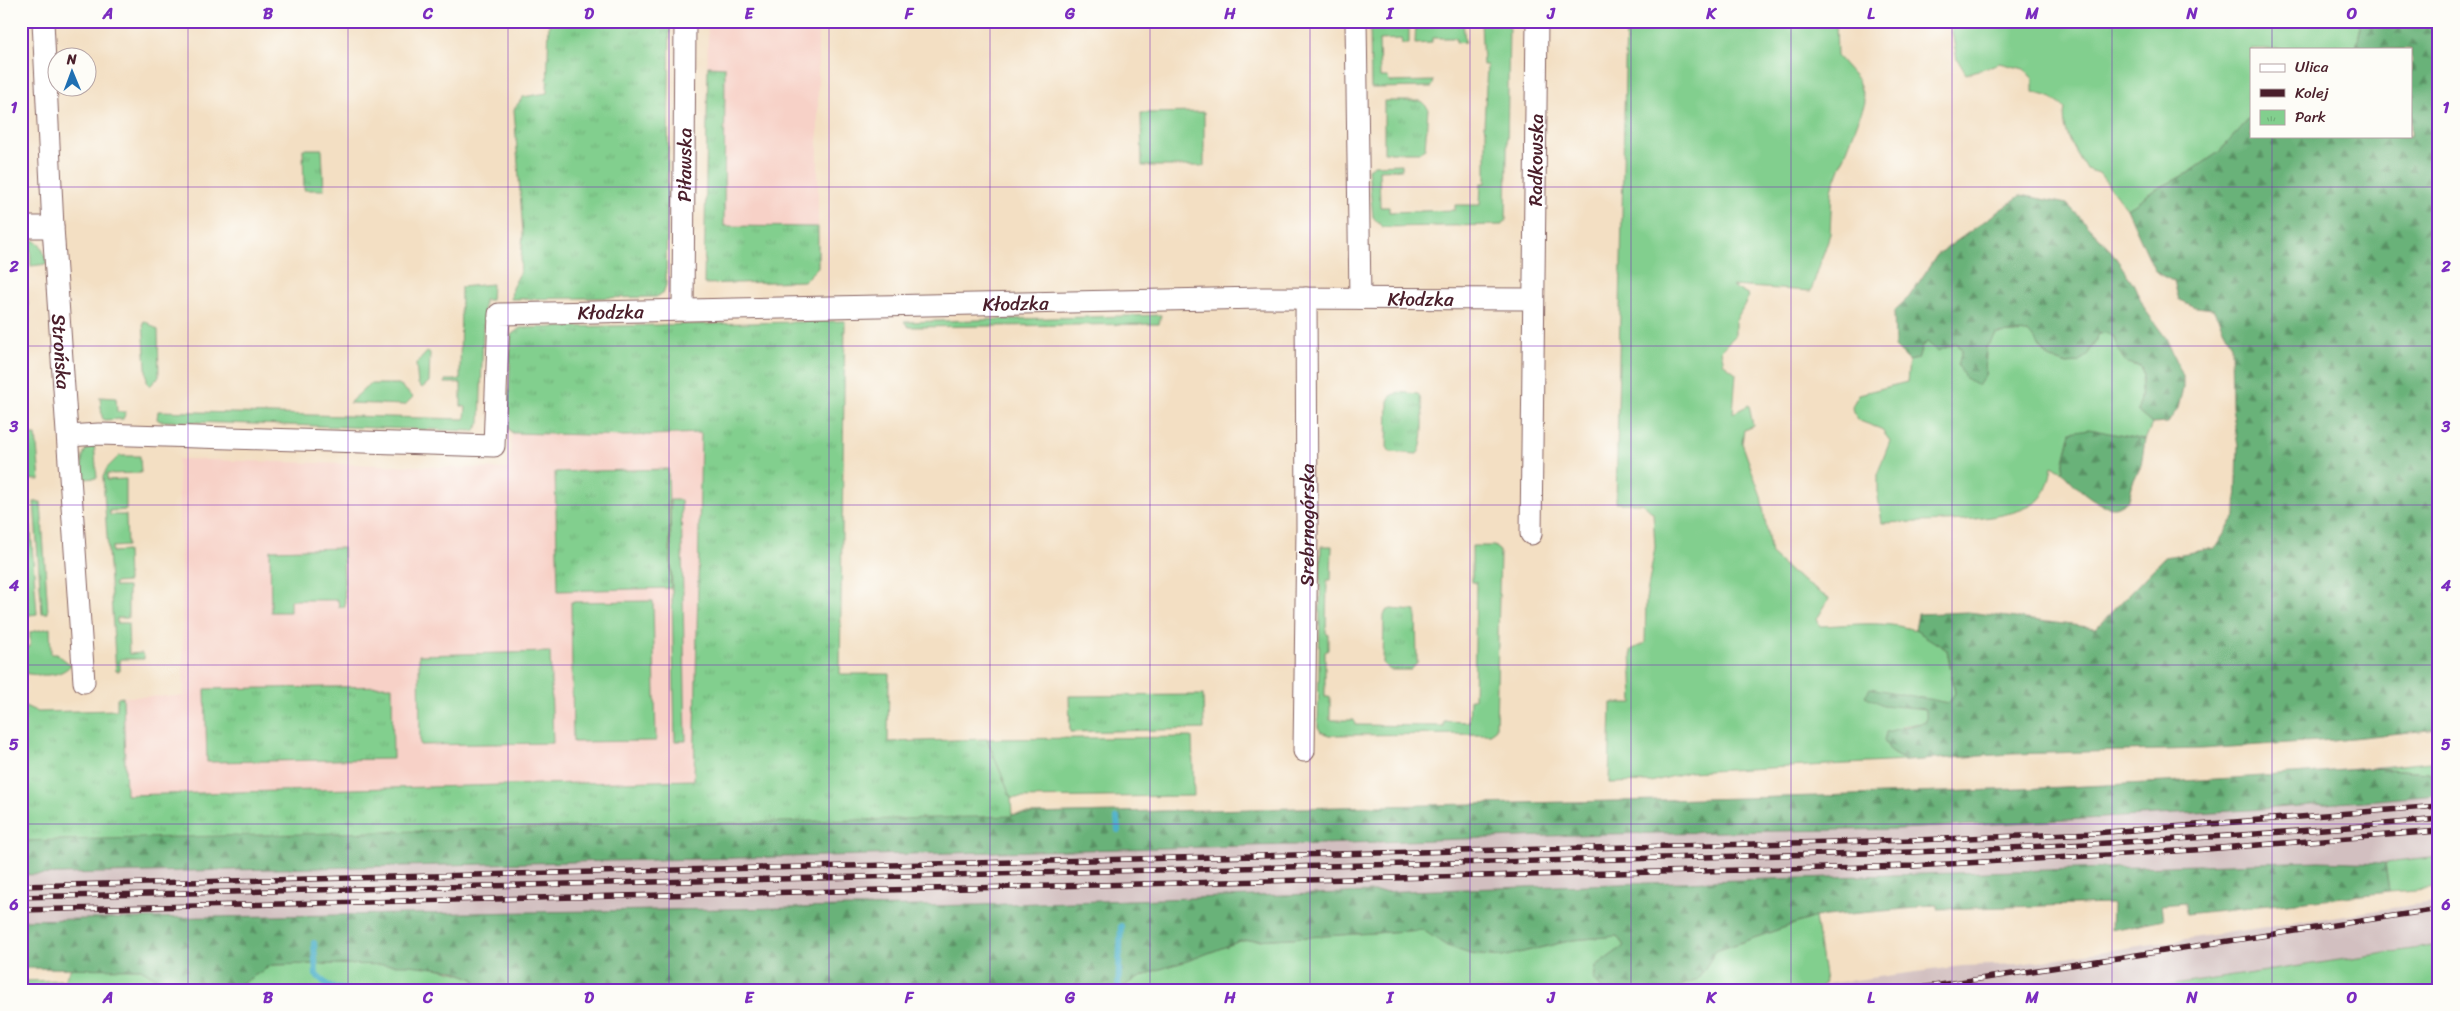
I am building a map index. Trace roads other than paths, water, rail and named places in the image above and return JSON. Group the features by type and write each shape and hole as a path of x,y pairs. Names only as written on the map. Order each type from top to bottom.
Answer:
{"street":[{"name":"Strońska","path":"43,21 53,227 84,682"},
{"name":"Piławska","path":"683,310 685,21"},
{"path":"1356,21 1360,298"},
{"name":"Radkowska","path":"1533,299 1537,21"},
{"path":"21,227 53,227"},
{"name":"Kłodzka","path":"68,436 99,434 494,446 499,314 1306,298 1533,299"},
{"name":"Srebrnogórska","path":"1304,751 1307,528 1306,298"},
{"path":"1531,534 1533,299"}],"waterway":[{"path":"1117,818 1118,830"},
{"path":"1118,990 1121,926"},
{"path":"314,943 316,975 330,987 348,990"}],"railway":[{"path":"21,886 1915,840 2095,833 2439,806"},
{"path":"21,897 1913,852 2176,839 2439,819"},
{"path":"21,910 1913,866 2194,850 2439,831"},
{"path":"1907,990 2439,909"}]}
